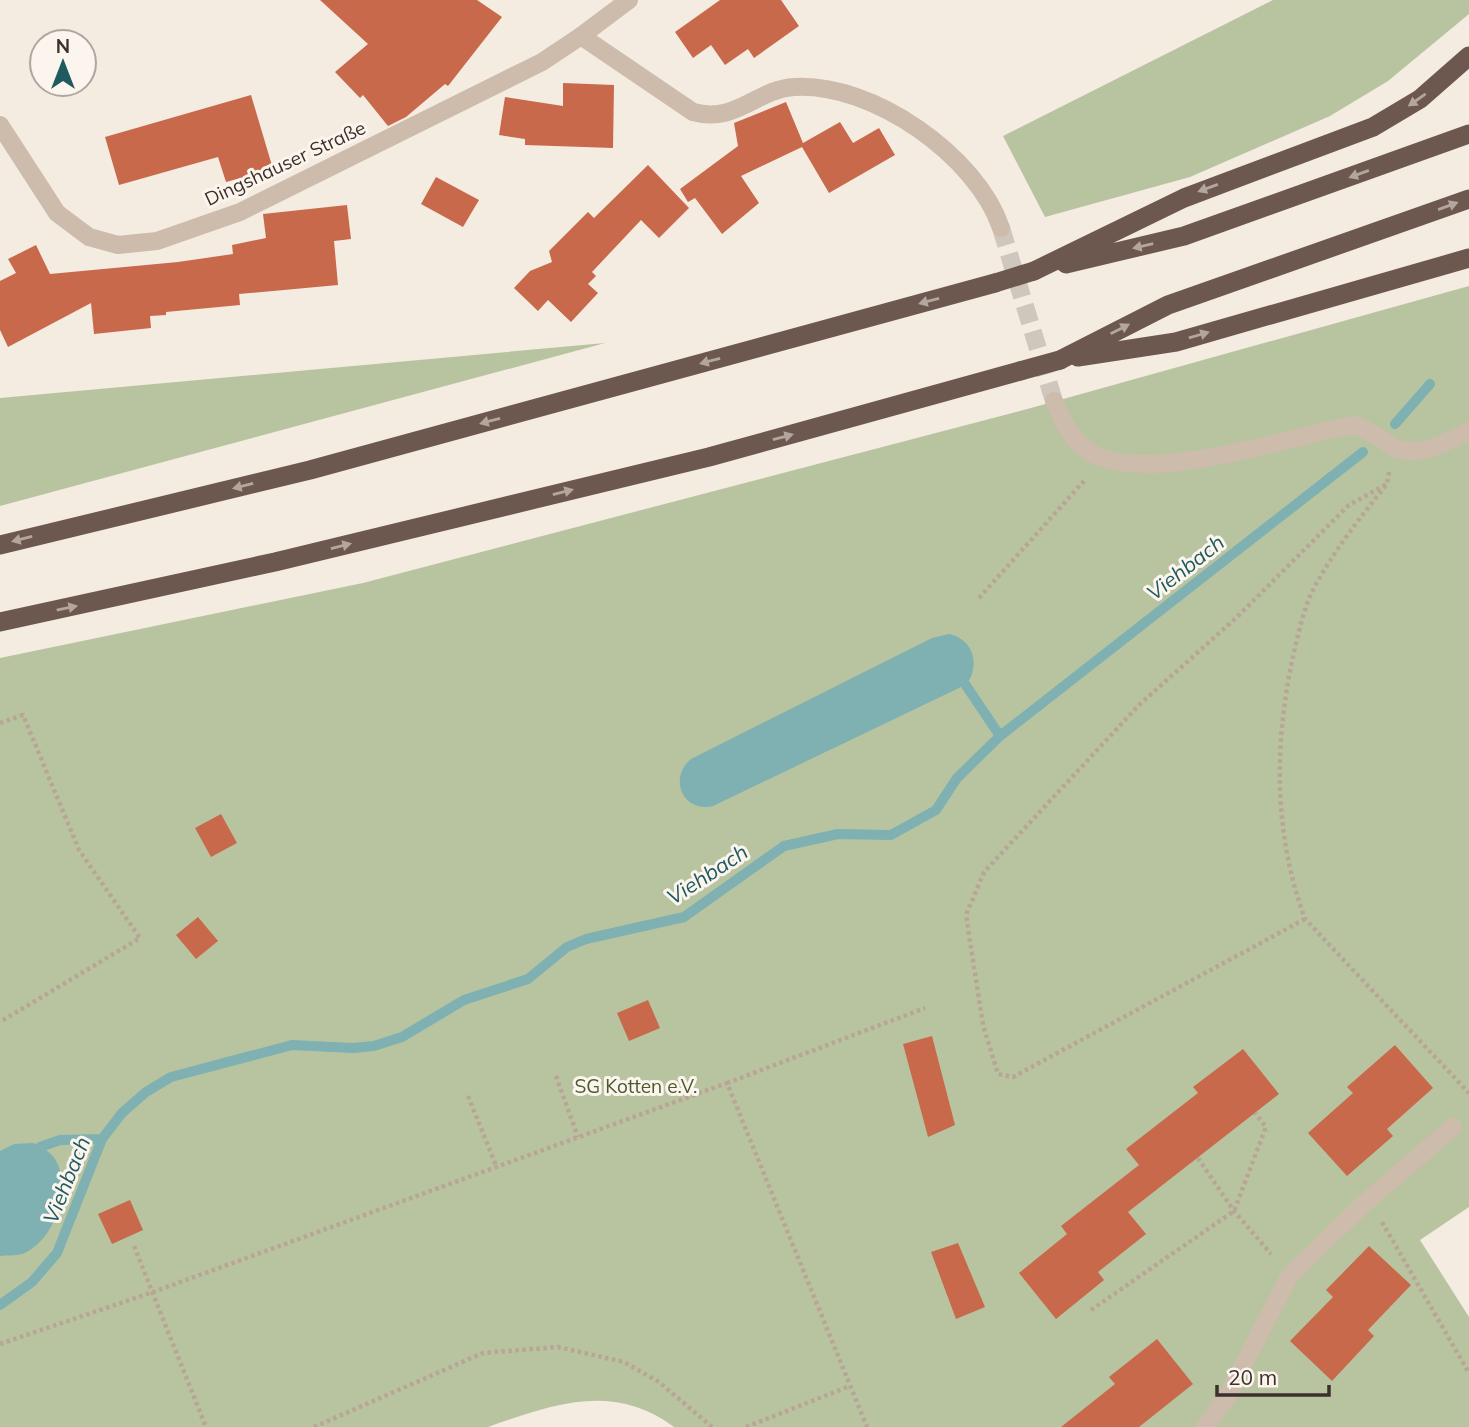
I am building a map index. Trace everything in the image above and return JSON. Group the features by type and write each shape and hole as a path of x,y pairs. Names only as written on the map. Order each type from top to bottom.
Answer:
{"highway":[{"path":"1034,271 1184,198 1373,127 1420,99 1469,56"},
{"path":"0,545 310,470 1034,271 1184,236 1469,134"},
{"path":"1059,360 1168,305 1469,199"},
{"path":"0,622 289,558 709,457 1059,360 1176,342 1469,258"}],"street":[{"name":"Dingshauser Straße","path":"0,125 57,213 89,237 118,246 157,241 240,212 542,62 629,0"},
{"path":"581,36 692,112 706,116 737,110 793,87 817,88 871,102 914,127 949,154 983,190 994,207 1001,228"},
{"path":"1054,401 1072,436 1098,456 1130,463 1182,460 1354,425 1371,430 1395,448 1429,450 1469,431"},
{"path":"1205,1427 1227,1397 1290,1275 1367,1201 1453,1127"}],"path":[{"path":"1395,448 1387,484 1338,549 1310,596 1283,705 1279,806 1293,885 1305,919 1469,1093"},
{"path":"979,598 1091,473 1098,456"},
{"path":"1305,919 1013,1077 998,1074 983,1025 966,915 984,872 1139,705 1236,618 1349,505 1387,484"},
{"path":"0,723 23,715 79,850 140,938 0,1022"},
{"path":"0,1344 497,1168 925,1008"},
{"path":"556,1076 578,1137"},
{"path":"727,1083 867,1427"},
{"path":"468,1096 497,1168"},
{"path":"1091,1310 1234,1211 1266,1127 1255,1113"},
{"path":"1198,1158 1234,1211 1290,1275"},
{"path":"1367,1201 1392,1234 1469,1373"},
{"path":"134,1246 206,1427"},
{"path":"314,1427 483,1353 558,1347 624,1363 659,1382 712,1427"},
{"path":"746,1427 850,1385"}],"green space":[{"path":"1273,0 1469,0 1469,14 1388,81 1330,116 1190,177 1045,217 1003,136"},
{"name":"SG Kotten e.V.","path":"1469,286 1469,1207 1420,1240 1469,1317 1469,1427 674,1427 651,1413 628,1404 605,1401 558,1405 488,1427 0,1427 0,658 363,583 1031,408"},
{"path":"605,343 0,506 0,398"}],"water":[{"path":"949,634 963,640 973,657 970,679 959,688 713,806 702,807 694,804 682,792 681,775 691,759 932,638"},
{"path":"33,1143 51,1154 60,1171 61,1199 57,1213 43,1238 33,1248 20,1255 0,1256 0,1151 14,1144"}],"building":[{"path":"320,0 477,0 502,17 448,86 445,84 406,117 388,126 363,95 360,98 335,72 368,44"},
{"path":"720,0 781,0 799,26 754,58 748,49 725,65 711,45 693,58 675,32"},
{"path":"563,83 614,85 613,148 525,145 525,139 499,135 505,97 563,106"},
{"path":"251,95 273,169 226,182 218,157 119,185 105,137"},
{"path":"786,102 803,143 840,122 853,143 879,128 895,155 829,193 802,147 741,176 759,203 722,234 695,198 688,202 680,189 738,146 734,123"},
{"path":"648,165 689,208 659,238 641,220 592,272 596,276 588,284 598,293 571,322 548,300 538,311 514,288 530,271 552,262 549,251 588,212 594,218"},
{"path":"436,177 479,200 463,227 421,204"},
{"path":"347,205 351,239 334,241 338,285 239,294 240,305 150,316 151,328 94,334 91,303 8,347 0,330 0,281 16,273 8,259 36,245 50,274 178,262 233,254 232,245 266,238 263,214"},
{"path":"221,814 237,843 211,857 195,828"},
{"path":"198,917 218,941 196,959 176,935"},
{"path":"648,1000 660,1028 629,1041 617,1013"},
{"path":"932,1036 955,1125 928,1137 903,1044"},
{"path":"1395,1045 1433,1088 1387,1129 1393,1136 1347,1176 1308,1133 1353,1093 1347,1087"},
{"path":"1243,1049 1279,1094 1128,1212 1146,1234 1098,1272 1104,1280 1056,1319 1019,1273 1067,1234 1061,1226 1139,1165 1126,1149 1198,1093 1193,1087"},
{"path":"130,1200 143,1230 112,1244 98,1214"},
{"path":"958,1243 985,1307 956,1319 931,1252"},
{"path":"1369,1246 1411,1285 1368,1330 1374,1336 1332,1381 1290,1341 1333,1297 1326,1290"},
{"path":"1157,1339 1193,1384 1139,1427 1061,1427 1115,1384 1109,1377"}],"waterway":[{"name":"Viehbach","path":"1395,424 1430,384"},
{"name":"Viehbach","path":"0,1305 32,1282 57,1253 102,1139 122,1113 146,1092 171,1077 292,1045 353,1048 374,1046 402,1037 464,1000 528,979 567,947 586,939 684,917 784,846 838,834 891,835 936,810 957,778 1000,736 1363,452"},
{"path":"965,684 1000,736"},
{"path":"40,1147 60,1140 102,1139"}],"tunnel":[{"path":"1001,228 1054,401"}]}
